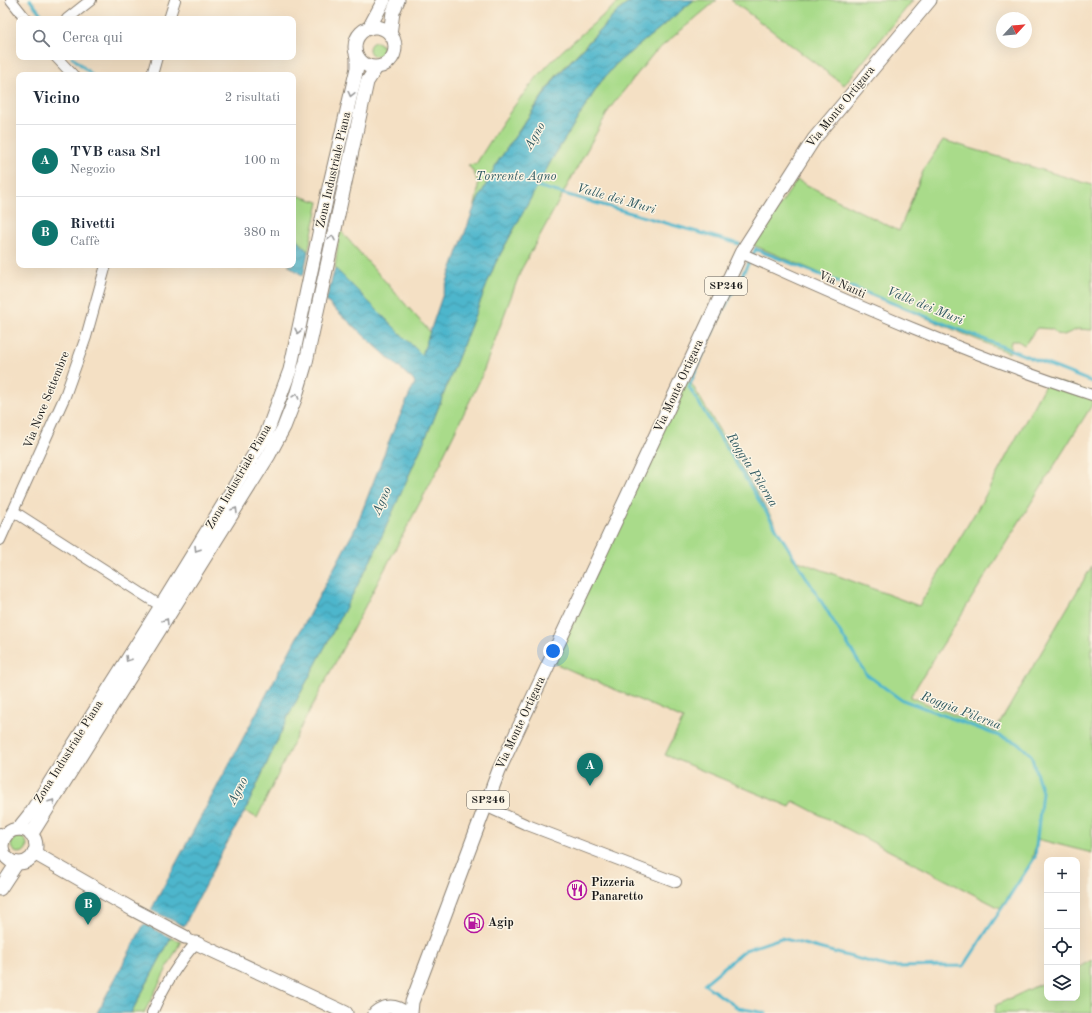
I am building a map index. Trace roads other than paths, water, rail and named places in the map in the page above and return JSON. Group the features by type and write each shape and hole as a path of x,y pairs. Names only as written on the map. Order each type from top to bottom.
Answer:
{"main road":[{"path":"369,28 380,28 390,34 395,43 394,54 387,64 376,68 365,65 357,56 355,49 358,36 369,28 384,0"},
{"path":"390,34 393,12 398,0"},
{"name":"Via Monte Ortigara","path":"375,1013 384,1008 406,1009 499,770 741,253 814,139 930,0"},
{"name":"Zona Industriale Piana","path":"17,863 3,861 2,835 18,829 30,814 161,606 266,435 290,370 357,68 357,56"},
{"name":"Zona Industriale Piana","path":"31,835 269,455 284,427 295,399 306,362 366,82 376,68"},
{"path":"0,890 17,863 28,861 34,853 35,843 31,835 18,829"},
{"path":"34,853 132,909 191,940 346,1013"}],"street":[{"path":"11,0 24,16"},
{"path":"71,16 91,0"},
{"path":"170,16 175,0"},
{"path":"59,60 70,72"},
{"path":"153,72 156,60"},
{"name":"Via Nanti","path":"741,253 870,311 1040,378 1092,395"},
{"name":"Via Nove Settembre","path":"0,540 65,396 86,337 105,268"},
{"path":"13,511 161,606"},
{"path":"485,806 525,824 676,882"},
{"path":"152,1013 162,991 183,958 191,940"}],"water":[{"name":"Torrente Agno","path":"632,0 694,0 616,64 600,83 551,161 495,264 433,421 374,554 289,715 245,811 184,926 151,910 356,527 391,436 415,382 326,301 335,268 422,355 474,208 497,163 556,77 618,11"},
{"path":"296,238 308,252 303,276 292,268 296,268"},
{"path":"144,924 171,938 131,1013 97,1013"}],"waterway":[{"path":"30,0 43,16"},
{"path":"75,60 89,72"},
{"name":"Valle dei Muri","path":"533,185 739,244"},
{"name":"Valle dei Muri","path":"755,249 1092,382"},
{"name":"Roggia Pilerna","path":"756,249 716,324 689,387 866,674 900,699 1018,743 1031,755 1042,792 1035,857 964,966 889,967 781,938 745,950 704,984 738,1008 766,1013"}],"place":[{"name":"TVB casa Srl","path":"590,786"},
{"name":"Pizzeria Panaretto","path":"577,890"},
{"name":"Agip","path":"474,923"},
{"name":"Rivetti","path":"88,925"}],"water label":[{"name":"Agno","path":"535,136"},
{"name":"Agno","path":"382,501"},
{"name":"Agno","path":"238,791"}]}
